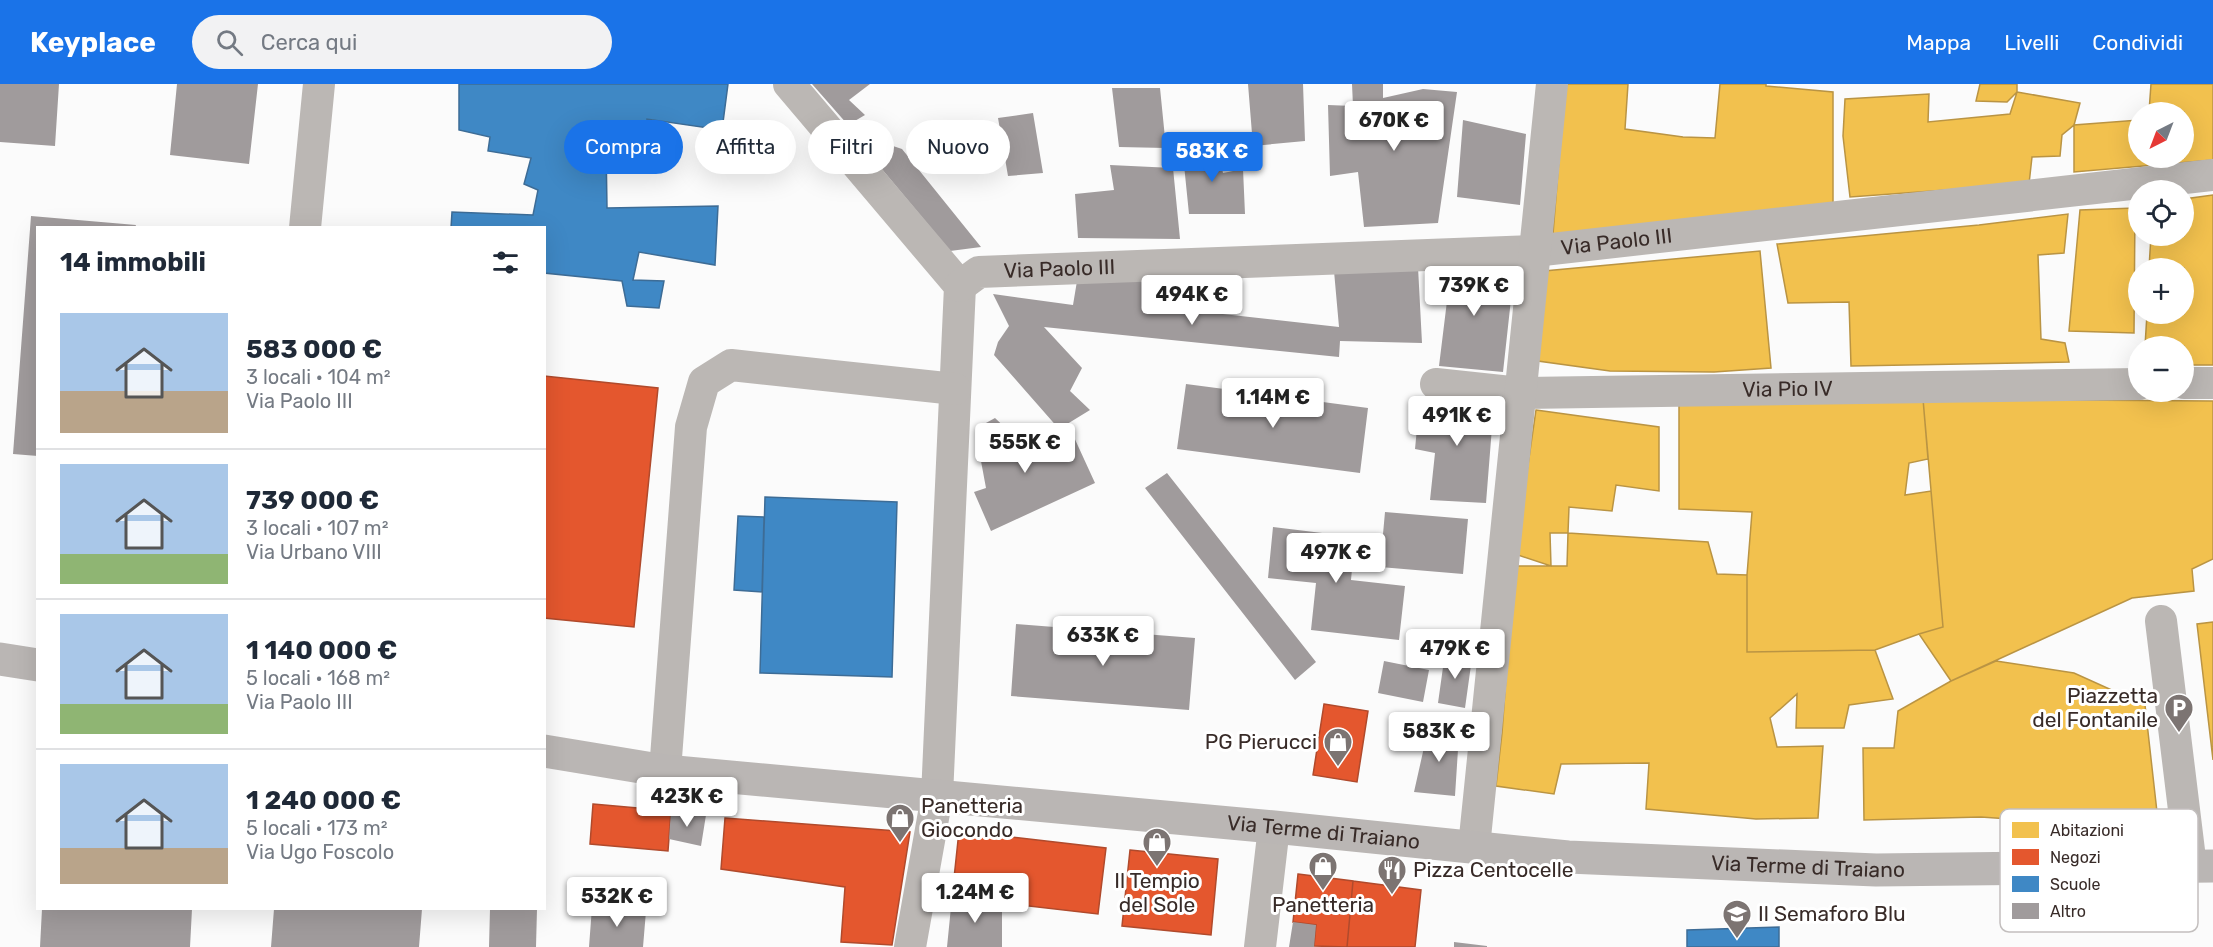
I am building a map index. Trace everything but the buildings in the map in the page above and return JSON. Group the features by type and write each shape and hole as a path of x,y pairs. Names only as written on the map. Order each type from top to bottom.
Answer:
{"main road":[{"path":"0,659 36,665"},
{"name":"Via Terme di Traiano","path":"546,751 665,771 1274,827 1568,857 1876,870 2000,868"}],"street":[{"path":"305,226 319,84"},
{"path":"789,84 970,279 955,389 937,796 910,947"},
{"path":"1474,847 1533,251 1552,84"},
{"name":"Via Paolo III","path":"970,279 1533,251 2213,175"},
{"path":"665,771 691,427 704,382 731,365 955,389"},
{"path":"2194,383 2213,383"},
{"name":"Via Pio IV","path":"1436,384 1520,393 2128,384"},
{"path":"2161,621 2192,809"},
{"path":"1260,947 1274,827"},
{"path":"2198,842 2202,866"}],"place":[{"name":"Piazzetta del Fontanile","path":"2179,734"},
{"name":"PG Pierucci","path":"1338,768"},
{"name":"Panetteria Giocondo","path":"900,844"},
{"name":"Il Tempio del Sole","path":"1157,868"},
{"name":"Panetteria","path":"1323,892"},
{"name":"Pizza Centocelle","path":"1392,896"},
{"name":"Il Semaforo Blu","path":"1737,940"}]}
